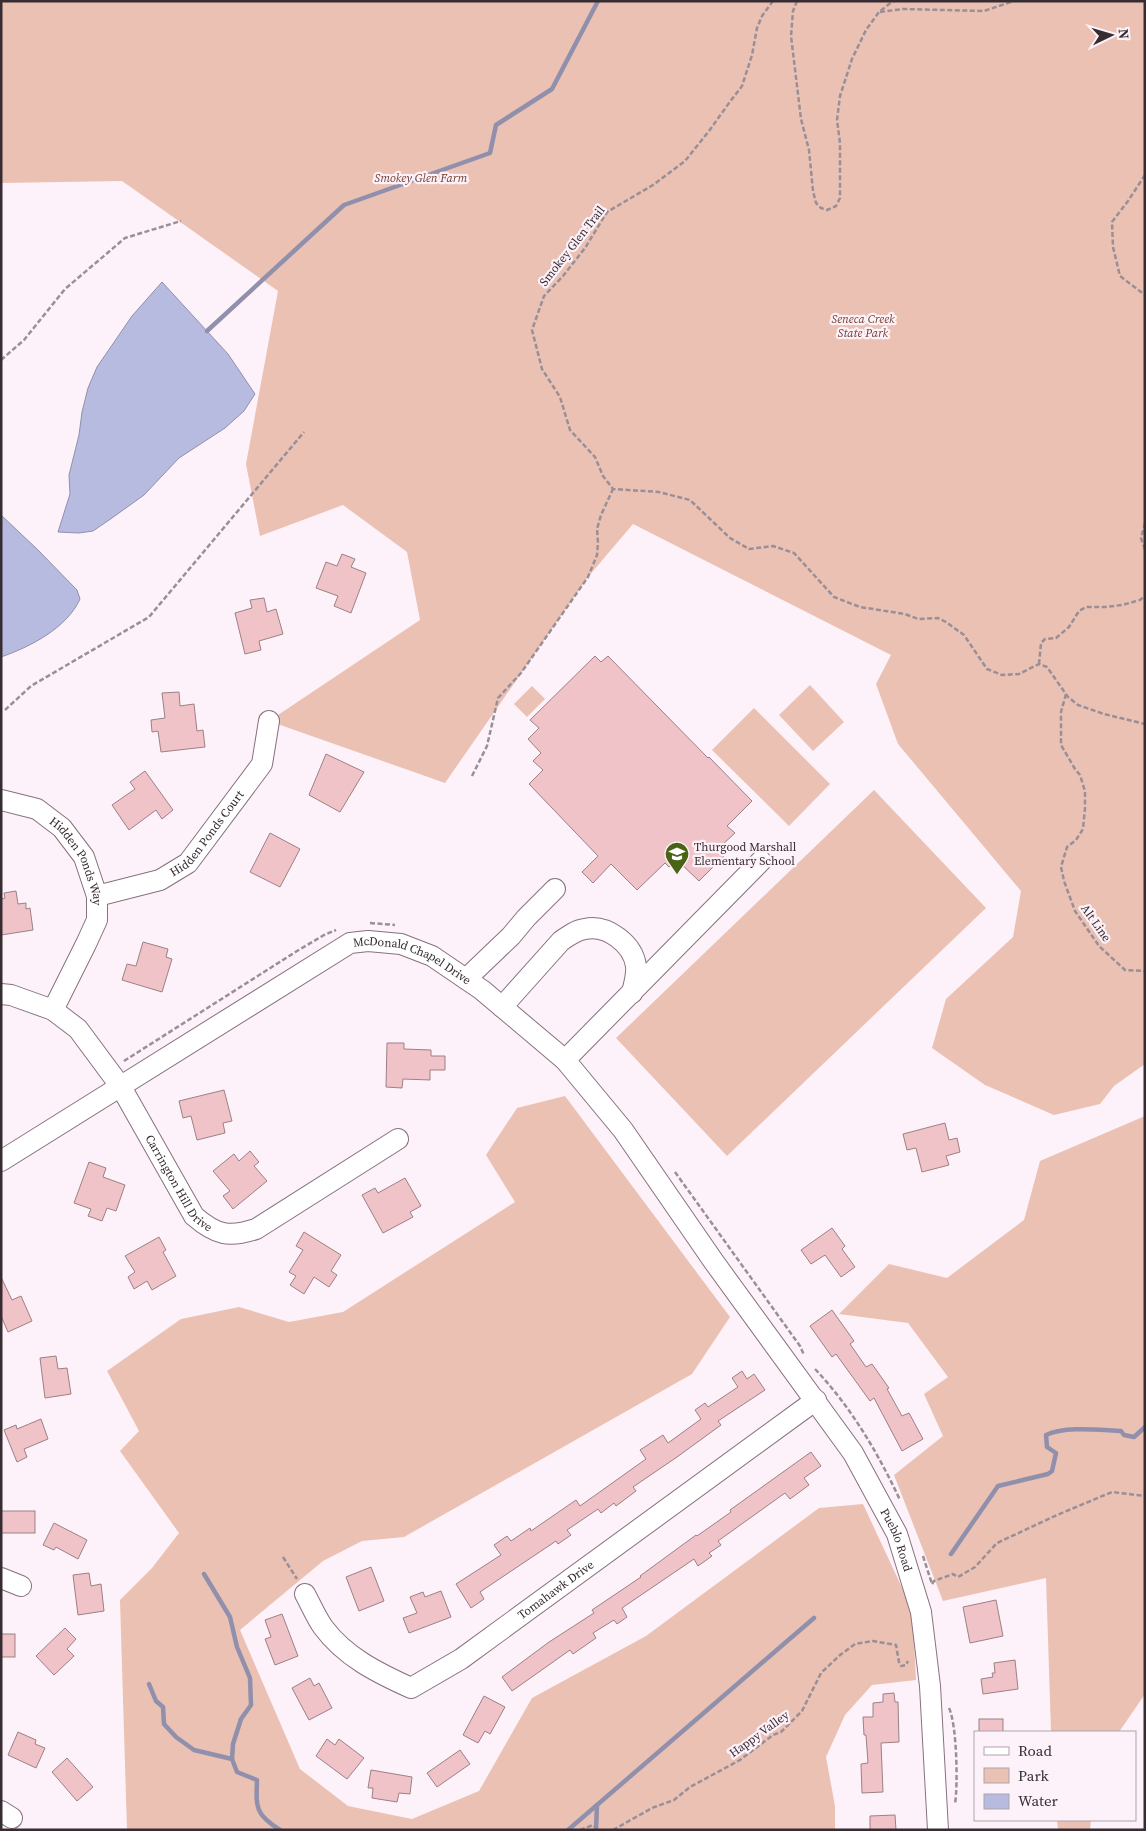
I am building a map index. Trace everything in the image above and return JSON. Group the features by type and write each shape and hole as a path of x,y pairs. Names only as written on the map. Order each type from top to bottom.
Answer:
{"street":[{"name":"Hidden Ponds Court","path":"97,896 160,880 188,863 262,764 268,721"},
{"name":"Hidden Ponds Way","path":"1,800 37,809 62,828 84,857 97,896 96,920 53,1010"},
{"path":"566,1060 760,861"},
{"path":"466,979 511,936 555,889"},
{"path":"502,1006 561,942 573,933 585,928 598,929 614,934 626,945 636,965 636,979 632,993"},
{"name":"McDonald Chapel Drive","path":"1,1162 350,943 368,941 400,944 432,956 466,979 502,1006 566,1060 623,1130 736,1293"},
{"name":"Carrington Hill Drive","path":"1,994 11,995 53,1010 78,1029 121,1087 194,1216 208,1228 222,1234 241,1234 256,1229 398,1139"},
{"name":"Pueblo Road","path":"736,1293 853,1453 896,1534 921,1612 930,1686 938,1830"},
{"name":"Tomahawk Drive","path":"305,1594 323,1627 342,1648 362,1663 411,1688 461,1658 816,1400"},
{"path":"1,1578 21,1586"}],"path":[{"name":"Smokey Glen Trail","path":"613,489 603,476 596,457 570,430 560,397 542,369 532,330 544,296 585,248 607,212 653,185 685,160 709,131 742,86 752,55 757,28 762,16 774,1"},
{"path":"797,1 792,11 791,36 801,119 809,150 810,170 816,203 821,208 827,210 836,206 840,198 840,143 837,120 840,96 852,59 866,30 879,12 892,1"},
{"path":"879,12 903,9 984,11 1014,1"},
{"path":"1145,175 1112,222 1113,247 1120,276 1145,295"},
{"path":"1,360 24,340 65,289 125,238 181,221"},
{"path":"5,710 31,686 149,617 304,432"},
{"path":"472,776 487,746 498,698 521,672 588,577 597,555 597,529 600,515 613,489 659,492 690,500 730,538 749,548 772,546 794,552 834,597 860,606 905,614 918,619 938,618 964,634 987,669 1002,675 1019,674 1038,664 1047,667 1066,694 1078,705 1104,714 1145,724"},
{"path":"1145,523 1141,538 1145,550"},
{"path":"1038,664 1041,644 1045,640 1056,638 1069,627 1079,612 1086,607 1122,605 1140,600 1145,596"},
{"name":"Alt Line","path":"1066,694 1061,712 1061,745 1080,775 1085,791 1085,808 1083,829 1076,840 1067,847 1061,867 1064,881 1075,911 1099,946 1126,970 1145,971"},
{"path":"919,1604 934,1580 952,1574 958,1577 967,1573 997,1544 1032,1526 1112,1492 1145,1496"},
{"path":"283,1557 305,1594"},
{"name":"Happy Valley","path":"613,1830 652,1808 674,1800 690,1787 740,1760 773,1735 781,1732 802,1712 821,1673 855,1644 873,1641 896,1645 901,1666 906,1665 910,1657"},
{"path":"580,1830 593,1825 598,1830"}],"green space":[{"path":"1,1 1145,1 1145,1064 1114,1086 1100,1104 1054,1115 985,1085 932,1048 946,999 1013,937 1021,891 898,744 876,684 891,655 633,524 588,577 445,783 269,721 420,620 407,552 343,505 260,536 246,464 278,291 122,181 1,183"},
{"path":"810,685 844,722 813,751 779,715"},
{"path":"532,686 545,699 527,717 514,704"},
{"path":"754,708 830,784 789,826 712,750"},
{"path":"874,790 986,908 727,1156 616,1038"},
{"path":"565,1096 730,1317 692,1374 404,1537 362,1541 323,1561 240,1630 300,1769 348,1806 412,1819 479,1791 532,1698 646,1636 819,1508 863,1504 904,1592 913,1620 916,1680 872,1685 845,1715 826,1757 835,1806 835,1830 127,1830 120,1600 152,1568 179,1533 120,1451 139,1431 107,1371 181,1319 239,1307 289,1322 343,1312 515,1202 486,1155 517,1108"},
{"path":"1145,1116 1145,1694 1120,1731 1051,1731 1046,1578 943,1601 894,1475 943,1436 924,1394 948,1377 908,1323 839,1314 889,1264 947,1278 1024,1220 1040,1161"},
{"path":"1057,1821 1091,1821 1090,1830 1058,1830"}],"water":[{"path":"162,282 228,354 255,394 244,411 225,428 179,458 144,495 112,518 93,531 79,533 58,532 70,494 69,475 88,388 97,367 132,316"},
{"path":"1,515 77,590 80,599 66,619 57,627 24,648 1,657"}],"building":[{"path":"342,554 355,559 351,567 366,573 351,613 334,606 338,596 316,588 326,562 337,566"},
{"path":"264,598 267,612 276,609 283,634 259,641 261,650 245,654 235,613 252,608 250,600"},
{"path":"595,656 601,662 608,656 752,801 727,826 735,833 722,845 729,851 699,881 677,860 669,867 665,863 637,890 611,864 593,883 582,872 598,856 529,784 543,770 533,761 541,753 528,739 539,728 530,720"},
{"path":"179,692 180,706 194,704 197,731 203,730 205,747 161,752 158,731 152,732 151,720 165,718 162,693"},
{"path":"326,754 364,772 340,812 309,795"},
{"path":"145,771 173,810 162,819 156,810 129,830 112,805 135,789 130,782"},
{"path":"270,833 300,849 280,887 250,872"},
{"path":"16,891 18,904 26,903 26,909 30,908 33,930 1,935 1,899 5,898 4,893"},
{"path":"143,942 168,949 166,957 172,959 162,992 122,980 127,964 136,966"},
{"path":"387,1043 404,1043 404,1049 431,1050 431,1056 445,1056 445,1070 430,1070 430,1080 403,1079 402,1088 386,1087"},
{"path":"224,1090 232,1121 223,1123 225,1133 197,1140 191,1116 183,1118 179,1101"},
{"path":"945,1123 949,1140 957,1138 960,1152 946,1156 949,1165 922,1172 916,1148 907,1150 903,1134"},
{"path":"250,1151 259,1162 254,1166 267,1181 233,1209 223,1196 230,1191 213,1171 234,1154 239,1161"},
{"path":"89,1162 106,1168 103,1177 125,1185 116,1211 107,1208 102,1221 88,1216 91,1209 74,1203"},
{"path":"405,1178 421,1206 410,1212 413,1217 383,1233 362,1195 375,1188 378,1193"},
{"path":"832,1228 845,1246 842,1249 855,1267 841,1277 825,1255 811,1264 801,1250"},
{"path":"304,1232 341,1255 331,1271 337,1275 329,1287 314,1277 304,1294 290,1285 296,1276 289,1272 303,1250 296,1246"},
{"path":"159,1237 166,1250 163,1252 176,1276 152,1290 147,1281 134,1289 128,1277 135,1272 125,1256"},
{"path":"1,1277 12,1300 21,1296 32,1321 8,1332 1,1316"},
{"path":"832,1310 854,1341 850,1344 866,1367 872,1364 889,1388 887,1389 902,1416 909,1413 923,1439 902,1451 874,1398 870,1401 836,1354 832,1357 810,1326"},
{"path":"56,1356 58,1369 67,1368 71,1394 45,1398 40,1358"},
{"path":"742,1371 747,1379 754,1374 765,1390 718,1421 721,1425 633,1487 636,1491 616,1506 614,1503 601,1513 598,1509 567,1530 571,1535 558,1544 556,1541 480,1592 484,1599 471,1608 456,1584 501,1555 494,1545 507,1536 511,1541 530,1528 531,1531 576,1500 580,1506 646,1459 640,1450 663,1435 668,1443 701,1419 695,1410 705,1403 708,1407 738,1387 732,1378"},
{"path":"41,1419 48,1439 24,1449 27,1457 17,1462 4,1430 16,1425 17,1429"},
{"path":"811,1452 821,1466 804,1478 809,1485 790,1499 785,1493 718,1541 721,1545 709,1553 712,1556 698,1566 694,1559 622,1608 627,1617 617,1624 614,1620 593,1633 596,1638 573,1654 570,1650 512,1691 502,1677 549,1642 594,1613 592,1610 641,1577"},
{"path":"1,1511 35,1511 35,1533 1,1533"},
{"path":"54,1523 87,1540 78,1559 56,1547 54,1550 43,1545"},
{"path":"371,1567 384,1601 359,1611 346,1577"},
{"path":"89,1573 91,1586 101,1584 104,1611 78,1615 73,1575"},
{"path":"441,1591 451,1617 409,1633 403,1618 417,1613 410,1597 423,1592 425,1597"},
{"path":"996,1600 1003,1636 970,1643 963,1607"},
{"path":"282,1614 298,1656 275,1665 265,1639 271,1637 265,1620"},
{"path":"65,1628 76,1639 67,1649 74,1656 54,1675 36,1656"},
{"path":"1,1634 15,1634 15,1657 1,1657"},
{"path":"1015,1660 1018,1689 983,1694 981,1679 993,1677 992,1673 995,1673 994,1663"},
{"path":"310,1678 314,1686 319,1683 332,1708 309,1720 292,1688"},
{"path":"894,1693 895,1702 898,1702 899,1742 881,1743 883,1792 862,1793 861,1764 868,1763 863,1717 873,1717 873,1703 883,1702 883,1694"},
{"path":"484,1696 505,1707 490,1734 485,1731 478,1743 463,1735"},
{"path":"979,1719 1003,1719 1003,1731 979,1731"},
{"path":"18,1732 36,1740 35,1744 45,1748 36,1768 8,1755"},
{"path":"327,1739 335,1745 339,1739 364,1758 347,1779 316,1756"},
{"path":"460,1750 470,1764 437,1787 427,1773"},
{"path":"67,1758 93,1787 77,1801 52,1772"},
{"path":"371,1770 412,1777 410,1794 399,1793 397,1802 372,1798 373,1788 368,1788"},
{"path":"895,1815 896,1830 870,1830 870,1816"}],"waterway":[{"path":"207,331 344,205 490,153 496,125 552,89 598,1"},
{"path":"951,1554 998,1486 1048,1474 1052,1471 1056,1453 1047,1447 1046,1435 1063,1430 1092,1429 1121,1431 1124,1435 1134,1437 1145,1427"},
{"path":"204,1574 230,1617 237,1647 250,1678 251,1705 241,1719 233,1744 232,1759"},
{"path":"568,1830 814,1618"},
{"path":"149,1684 156,1701 163,1707 164,1724 176,1737 194,1750 232,1759 237,1772 257,1780 257,1804 261,1815 280,1830"},
{"path":"596,1830 597,1805"}],"place":[{"name":"Thurgood Marshall Elementary School","path":"677,875"}],"park label":[{"name":"Smokey Glen Farm","path":"421,178"},
{"name":"Seneca Creek State Park","path":"863,326"}]}
